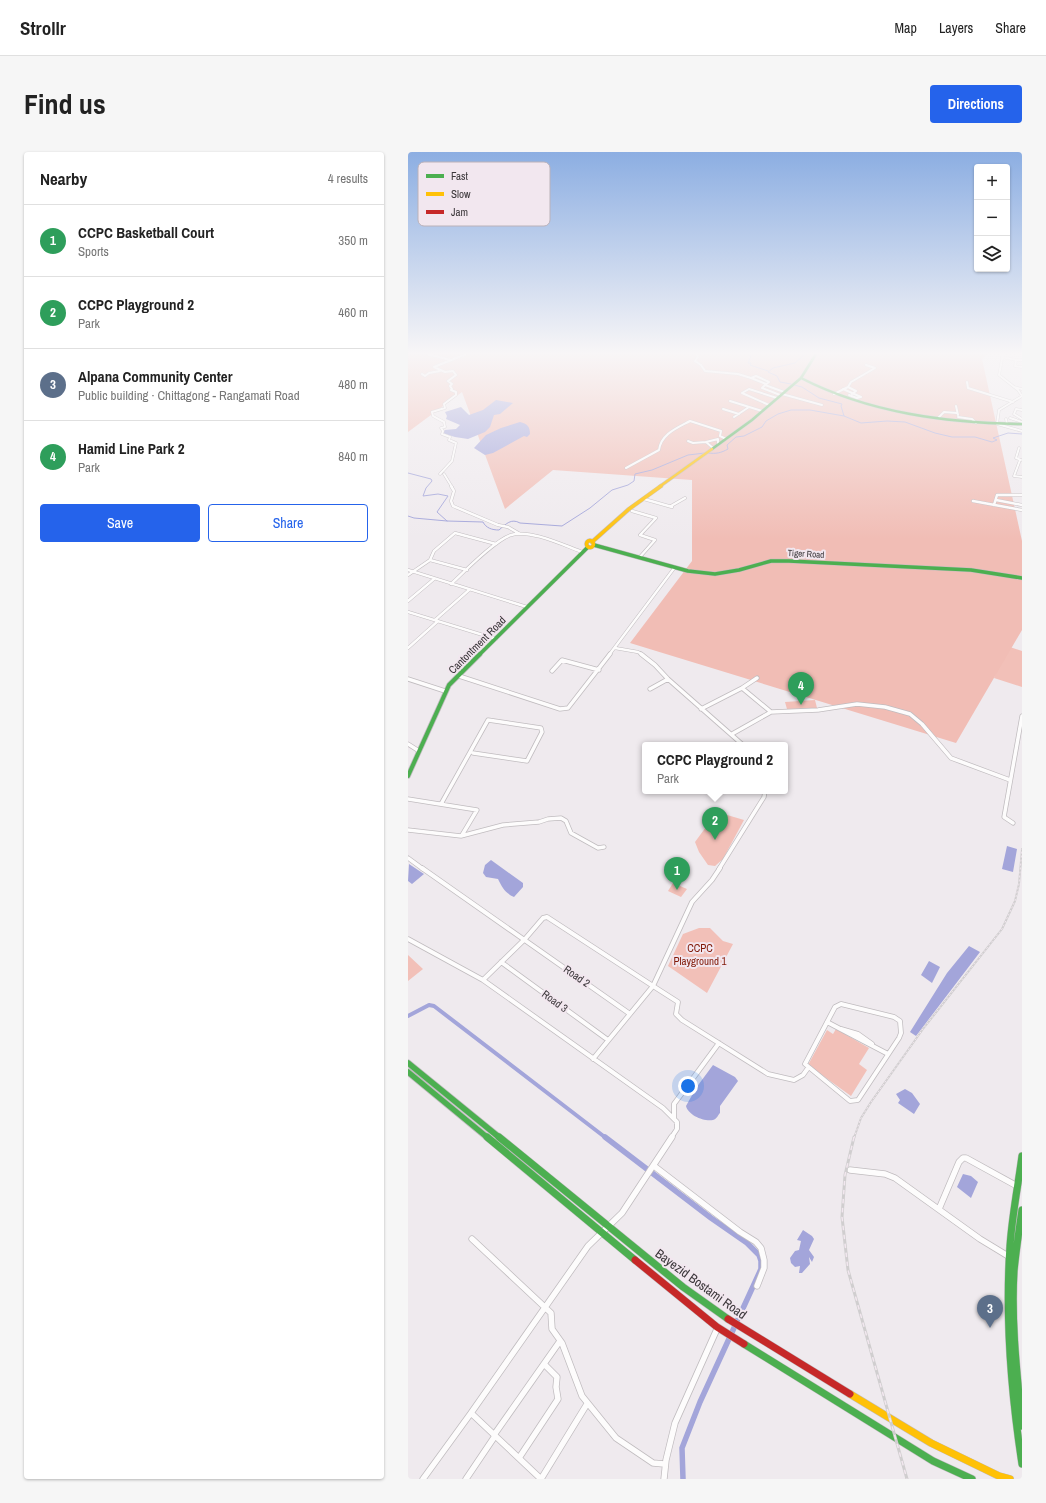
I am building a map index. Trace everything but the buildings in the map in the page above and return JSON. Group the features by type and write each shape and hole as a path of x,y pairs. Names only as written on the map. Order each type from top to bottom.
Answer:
{"main road":[{"path":"593,544 629,509 756,416"},
{"path":"931,416 997,424 1022,421"},
{"name":"Cantontment Road","path":"408,776 445,691 588,546 593,544"},
{"name":"Tiger Road","path":"593,544 688,571 715,574 740,570 767,562 789,561 971,570 1022,578"},
{"name":"Bayezid Bostami Road","path":"408,1063 683,1287 727,1319 931,1444 999,1476 1010,1479"},
{"name":"Bayezid Bostami Road","path":"408,1072 601,1233 719,1328 933,1461 972,1479"},
{"path":"1022,1156 1009,1257 1008,1343 1015,1422 1022,1464"},
{"path":"1022,1210 1016,1249 1014,1291 1015,1342 1022,1426"}],"street":[{"path":"434,416 444,422 445,427 441,428 443,431 442,434 450,437 449,440 456,443 452,461 440,474"},
{"path":"998,416 997,424 1022,431"},
{"path":"1010,418 1022,421"},
{"path":"626,468 659,450 661,441 668,434 690,420 721,431 720,436 726,439"},
{"path":"688,441 693,443 718,439 718,444"},
{"path":"706,442 713,448"},
{"path":"1019,448 1016,458 1021,460 1014,476 1022,477"},
{"path":"444,474 454,491 451,501 453,506 498,525 508,527 520,534"},
{"path":"994,505 997,495 1022,496"},
{"path":"644,499 671,506 685,498"},
{"path":"996,500 1022,505"},
{"path":"973,501 1022,510"},
{"path":"632,511 656,518 640,535 655,540 639,558"},
{"path":"408,575 430,560 434,551 454,533 496,544"},
{"path":"451,584 496,544 510,535 533,535 582,552"},
{"path":"430,560 467,570"},
{"path":"459,676 560,709 568,708 599,670 676,568"},
{"path":"408,570 527,607"},
{"path":"408,601 434,579"},
{"path":"408,648 469,590"},
{"path":"409,613 496,639"},
{"path":"615,648 638,652 655,665 701,709 740,742"},
{"path":"552,671 562,660 599,670"},
{"path":"701,709 742,688 757,678"},
{"path":"408,679 445,691"},
{"path":"650,689 668,679"},
{"path":"742,688 771,712"},
{"path":"732,734 771,712 818,710 858,704 895,709 910,714 922,724 951,758 1010,780"},
{"path":"1013,823 1004,817 1022,716"},
{"path":"441,804 488,720 514,722 541,728 542,732 527,761 472,753"},
{"path":"408,744 419,751"},
{"path":"593,1059 653,986 692,902 712,880 729,856 740,833 764,797 764,794"},
{"path":"408,799 477,810 461,836"},
{"path":"408,830 461,836 499,825 539,822 548,819 561,818 566,820 571,833 598,848 604,847"},
{"name":"Road 2","path":"408,858 630,1014"},
{"path":"483,980 525,939 543,918 548,917 678,1002 676,1014 719,1043 773,1076 794,1080 803,1075 808,1068"},
{"path":"408,939 483,980 663,1108 677,1122 677,1129 653,1168 622,1213 601,1233 574,1264 546,1307 424,1479"},
{"name":"Road 3","path":"501,962 608,1040"},
{"path":"841,1004 894,1017 900,1022 901,1033 858,1100 850,1101 808,1068 806,1063 827,1022 835,1006 841,1004"},
{"path":"827,1022 888,1054"},
{"path":"674,1119 674,1104 719,1043"},
{"path":"939,1209 959,1162 963,1158 966,1158 1018,1186"},
{"path":"653,1168 740,1232 760,1244 764,1255 765,1266 758,1286"},
{"path":"850,1170 885,1174 896,1178 980,1239 1009,1257"},
{"path":"472,1239 551,1313 552,1329 569,1359 582,1396 616,1438 653,1463 664,1464"},
{"path":"664,1479 664,1464 674,1422 719,1328"},
{"path":"466,1479 560,1341"},
{"path":"1015,1342 1022,1345"},
{"path":"519,1458 558,1399 556,1387 557,1377 544,1364"},
{"path":"471,1413 541,1479 588,1404"}],"green space":[{"path":"1007,646 1022,651 1022,687 994,678"},
{"path":"815,700 817,708 787,709 785,702"},
{"path":"717,812 744,820 723,859 715,866 708,865 699,852 695,842"},
{"path":"673,883 687,889 681,897 668,891"},
{"name":"CCPC Playground 1","path":"699,928 710,928 723,941 733,944 707,993 668,966 683,934"},
{"path":"408,955 423,969 408,981"},
{"path":"836,1029 869,1048 859,1064 867,1070 851,1096 808,1065 827,1030 833,1034"}],"shaded area":[{"path":"408,416 430,416 408,432"},
{"path":"471,416 995,416 1022,541 1022,630 956,743 630,643 692,561 692,480 553,470 505,509"}],"water":[{"path":"447,416 494,416 490,427 485,432 468,439 442,433 445,430 456,429 460,425 446,419"},
{"path":"520,422 529,427 530,434 527,437 524,436 493,453 485,455 474,448 486,435"},
{"path":"1007,846 1017,849 1013,872 1002,869"},
{"path":"491,860 523,883 523,887 514,897 506,892 498,879 486,877 483,873 485,865"},
{"path":"409,864 424,874 412,884 408,881"},
{"path":"969,946 980,952 916,1036 910,1032 947,973"},
{"path":"929,961 940,967 932,983 921,975"},
{"path":"713,1065 735,1077 738,1081 720,1106 720,1113 716,1118 713,1120 705,1120 693,1115 686,1106 696,1088"},
{"path":"905,1089 912,1093 920,1104 914,1114 898,1103 900,1100 896,1094"},
{"path":"963,1174 971,1176 978,1182 971,1198 957,1187"},
{"path":"803,1230 814,1239 809,1250 814,1257 812,1262 809,1257 810,1264 802,1273 799,1273 800,1266 795,1267 791,1263 790,1258 795,1251 799,1250 801,1241 797,1240"}],"waterway":[{"path":"708,453 718,453 728,449 727,445 736,437 744,436 762,427 766,421 775,416"},
{"path":"844,416 861,423 887,421 905,422 935,433 952,437 975,437 992,442 997,440 993,438 1008,433 1022,434"},
{"path":"447,521 483,522 488,527 496,530 499,530 511,521 562,526 590,508 612,490 628,485 634,481 635,474 652,470 688,455 705,453"},
{"path":"408,473 431,479 432,481 426,488 423,496 438,494 448,496 437,512 447,521"},
{"path":"408,516 414,518 447,521"},
{"path":"408,1016 429,1005 434,1006 606,1138"},
{"path":"605,1137 711,1218 747,1243 759,1255 761,1261 761,1269 700,1402 682,1448 683,1479"}],"railway":[{"path":"854,1138 861,1118 871,1102 923,1029 1002,929 1015,901 1019,884 1022,849"},
{"path":"854,1137 845,1175 842,1217 848,1270 907,1479"}],"traffic: fast":[{"path":"712,449 757,416"},
{"path":"928,416 963,421 1022,424"},
{"path":"594,545 688,571 715,574 739,570 771,561 789,561 971,570 1022,578"},
{"path":"408,776 449,685 588,547"},
{"path":"408,1063 683,1287 728,1319"},
{"path":"408,1072 635,1260"},
{"path":"1022,1156 1012,1220 1008,1284 1010,1362 1022,1464"},
{"path":"1022,1210 1016,1244 1014,1271 1016,1360 1022,1426"},
{"path":"744,1344 933,1461 972,1479"}],"traffic: slow":[{"path":"592,542 629,509 712,449"},
{"path":"590,541 593,544 590,547 587,544 590,541"},
{"path":"850,1394 931,1443 999,1476 1010,1479"}],"traffic: jam":[{"path":"635,1260 717,1327 744,1344"},
{"path":"728,1319 850,1394"}],"place":[{"name":"Hamid Line Park 2","path":"801,705"},
{"name":"CCPC Playground 2","path":"715,840"},
{"name":"CCPC Basketball Court","path":"677,890"},
{"name":"Alpana Community Center","path":"990,1328"}]}
